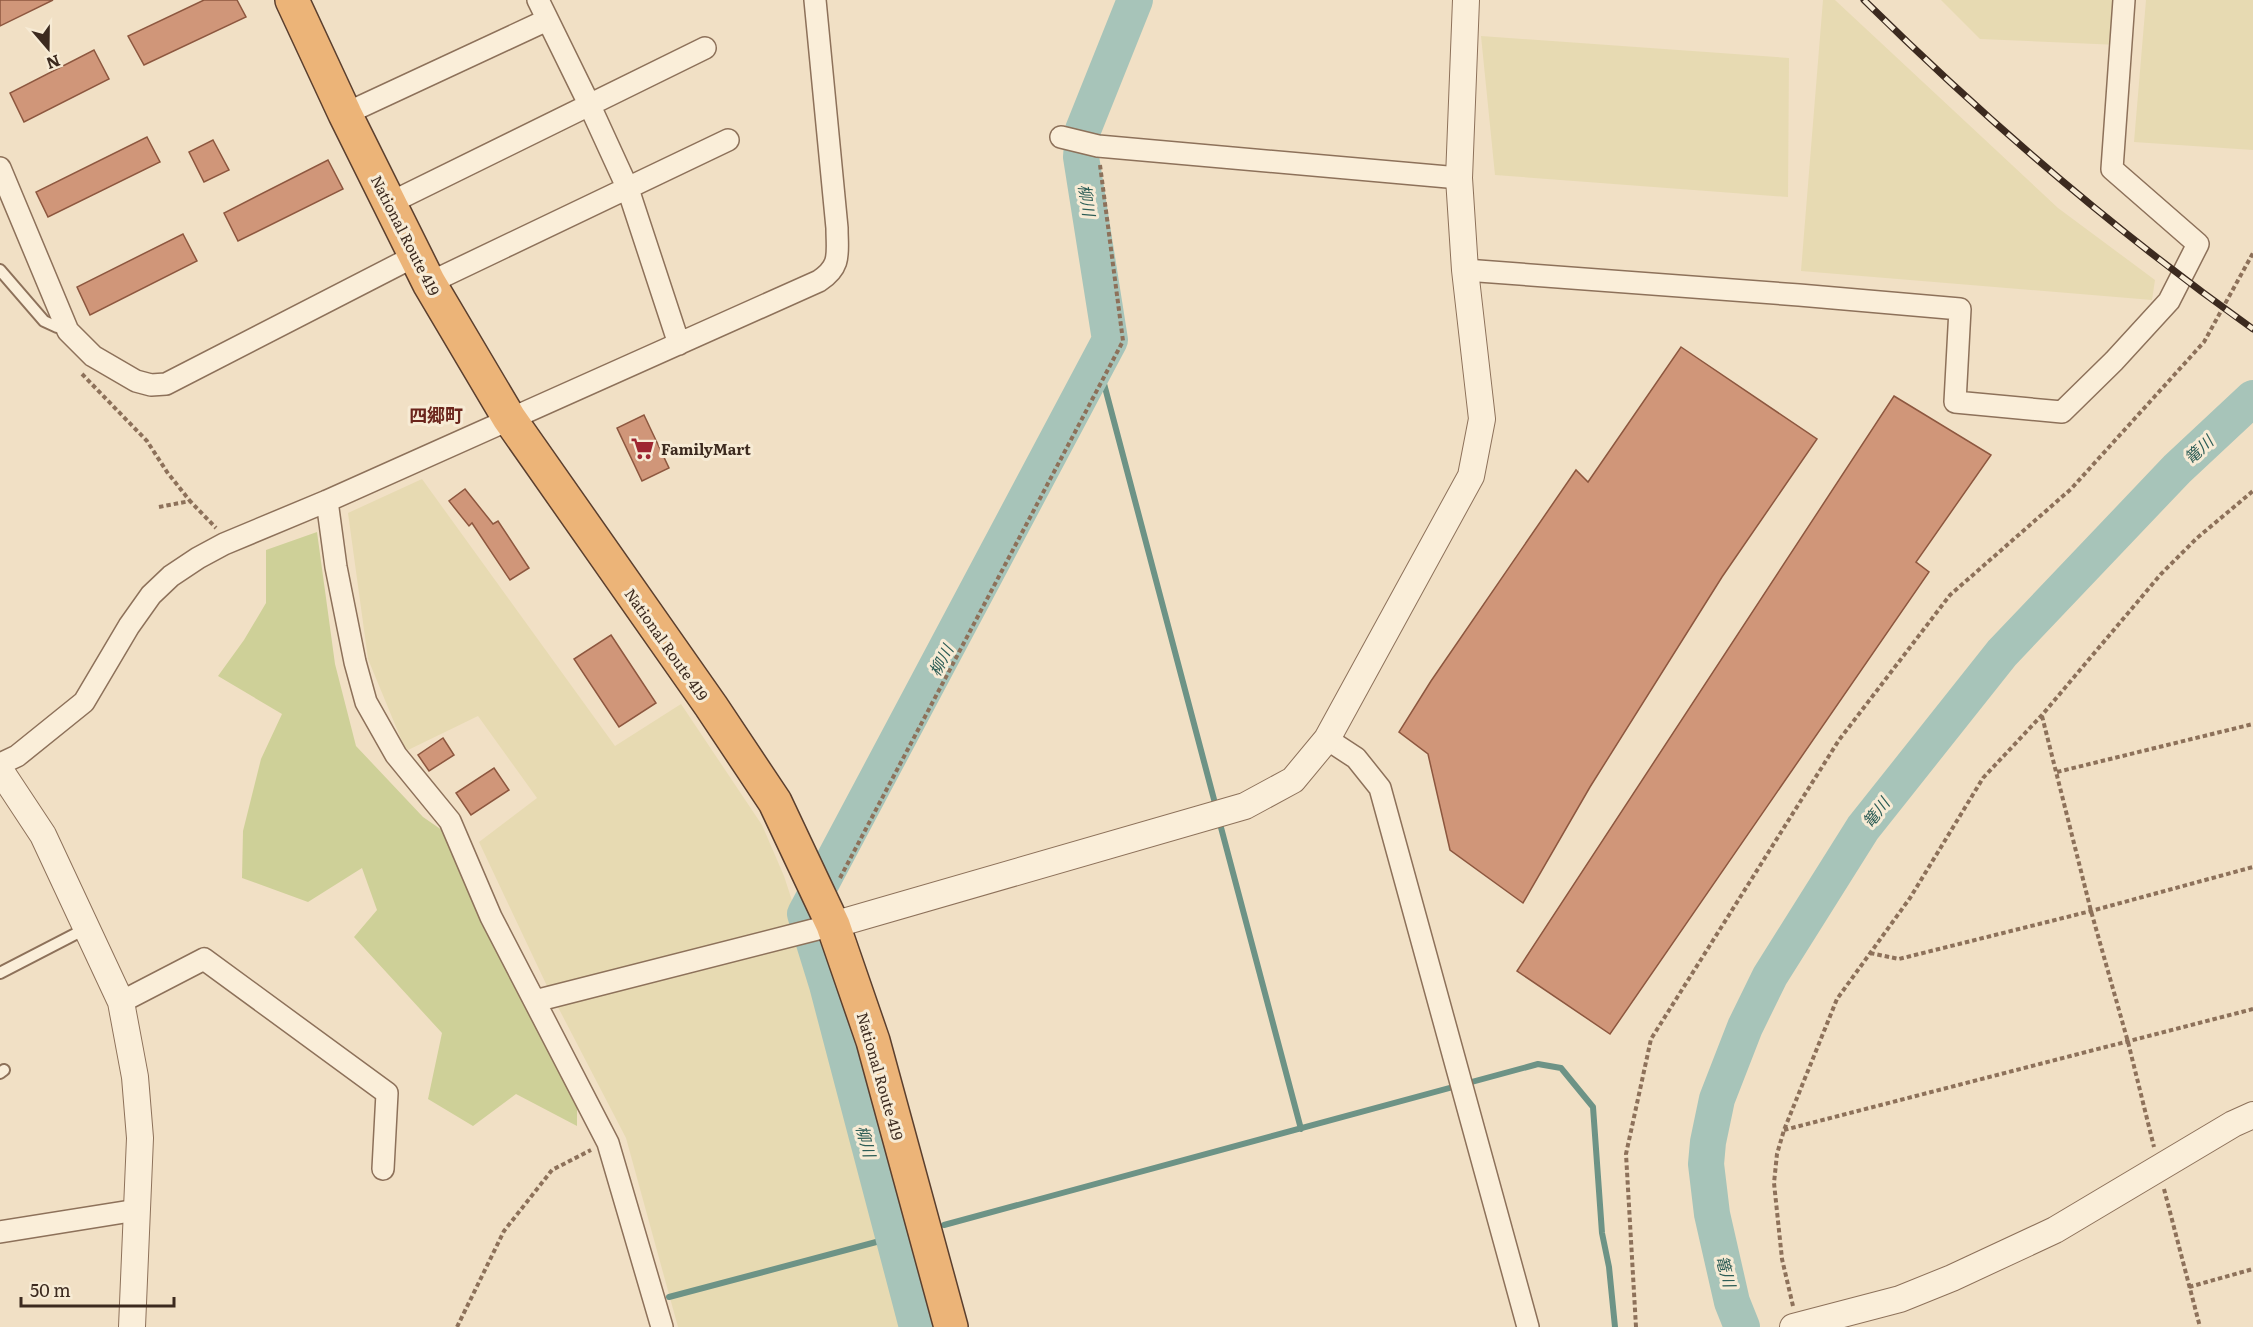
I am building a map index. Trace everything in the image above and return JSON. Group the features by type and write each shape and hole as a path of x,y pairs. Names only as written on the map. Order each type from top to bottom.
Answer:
{"highway":[{"name":"National Route 419","path":"292,0 345,114 423,269 508,418 711,706 775,802 828,916 873,1041 951,1327"}],"street":[{"path":"538,0 590,104 628,189 679,344"},
{"path":"0,764 17,756 84,702 129,626 151,595 171,576 226,543 327,501 508,418 819,281 834,267 837,260 837,228 815,0"},
{"path":"535,1001 798,935 828,916 1245,806 1293,780 1327,739 1471,476 1482,419 1465,270 1459,178 1466,0"},
{"path":"1465,270 1960,309 1955,402 2062,412 2114,361 2169,301 2198,244 2112,169 2124,0"},
{"path":"345,114 547,20"},
{"path":"390,204 705,48"},
{"path":"1061,137 1097,146 1459,178"},
{"path":"0,168 68,331 93,356 136,381 151,385 166,384 423,269 628,189 728,140"},
{"path":"327,501 336,567 355,662 366,702 396,755 450,821 491,917 608,1143 662,1327"},
{"path":"1327,739 1356,758 1380,788 1528,1327"},
{"path":"0,770 43,835 121,1002 135,1077 140,1138 132,1327"},
{"path":"121,1002 204,959 387,1093 383,1169"},
{"path":"1796,1326 1900,1299 1952,1278 2055,1230 2233,1124 2253,1115"},
{"path":"0,1232 137,1210"}],"lane":[{"path":"0,270 44,321 57,327 66,326"},
{"path":"0,973 87,928"}],"path":[{"path":"828,916 1123,341 1097,146"},
{"path":"1636,1327 1626,1154 1651,1039 1839,740 1950,595 2071,489 2204,342 2253,253"},
{"path":"81,372 86,380 147,441 167,472 190,501 219,531 226,543"},
{"path":"1796,1326 1782,1259 1774,1183 1777,1154 1837,999 1910,898 1983,778 2042,715 2161,574 2253,490"},
{"path":"159,507 190,501"},
{"path":"2042,715 2200,1327"},
{"path":"2057,772 2253,724"},
{"path":"1870,953 1899,959 2091,911 2253,867"},
{"path":"1785,1130 2253,1009"},
{"path":"457,1327 504,1232 552,1170 608,1143"},
{"path":"2189,1287 2253,1269"}],"shaded area":[{"path":"1823,0 1835,0 2058,208 2155,280 2152,300 1801,271"},
{"path":"1941,0 2123,0 2119,45 1980,39"},
{"path":"2146,0 2253,0 2253,150 2134,142"},
{"path":"1481,36 1789,58 1788,197 1495,175"},
{"path":"422,479 615,746 681,704 762,825 784,876 798,919 906,1327 678,1327 626,1138 547,986 479,842 537,798 478,716 406,751 368,659 348,513"}],"green space":[{"path":"317,532 335,664 356,746 423,817 452,837 577,1103 577,1126 516,1094 473,1126 428,1099 442,1033 354,937 377,910 362,868 308,902 242,878 243,831 261,759 282,714 218,676 244,640 266,603 266,550"}],"building":[{"path":"0,0 53,0 0,26"},
{"path":"204,0 237,0 246,17 144,65 128,36"},
{"path":"94,50 109,79 24,122 10,93"},
{"path":"147,137 160,162 48,217 36,192"},
{"path":"213,140 229,170 204,182 189,152"},
{"path":"328,160 343,189 238,241 224,213"},
{"path":"183,234 197,261 90,315 77,287"},
{"path":"1681,347 1817,439 1722,577 1590,787 1523,903 1450,850 1428,754 1399,732 1431,681 1576,470 1588,482"},
{"path":"1894,396 1991,455 1916,562 1929,572 1610,1034 1517,971"},
{"name":"FamilyMart","path":"644,415 669,468 642,481 617,428"},
{"path":"465,489 493,524 498,521 529,568 510,580 472,523 469,526 449,501"},
{"path":"611,635 656,703 619,727 574,659"},
{"path":"443,738 454,755 429,771 418,755"},
{"path":"494,768 509,790 471,815 456,793"}],"waterway":[{"name":"柳川","path":"917,1327 827,985 805,914 1110,340 1081,157 1083,130 1135,0"},
{"path":"1098,361 1216,807"},
{"name":"篭川","path":"1742,1327 1732,1302 1712,1214 1706,1164 1717,1099 1745,1027 1770,976 1863,828 2002,653 2177,469 2253,398"},
{"path":"1219,820 1301,1129"},
{"path":"944,1225 1538,1064 1561,1068 1593,1107 1602,1233 1609,1267 1615,1327"},
{"path":"669,1297 880,1241"}],"railway":[{"path":"1864,0 1956,88 2052,172 2151,253 2253,329"}],"place":[{"name":"FamilyMart","path":"643,448"}],"district":[{"name":"四郷町","path":"436,414"}]}
